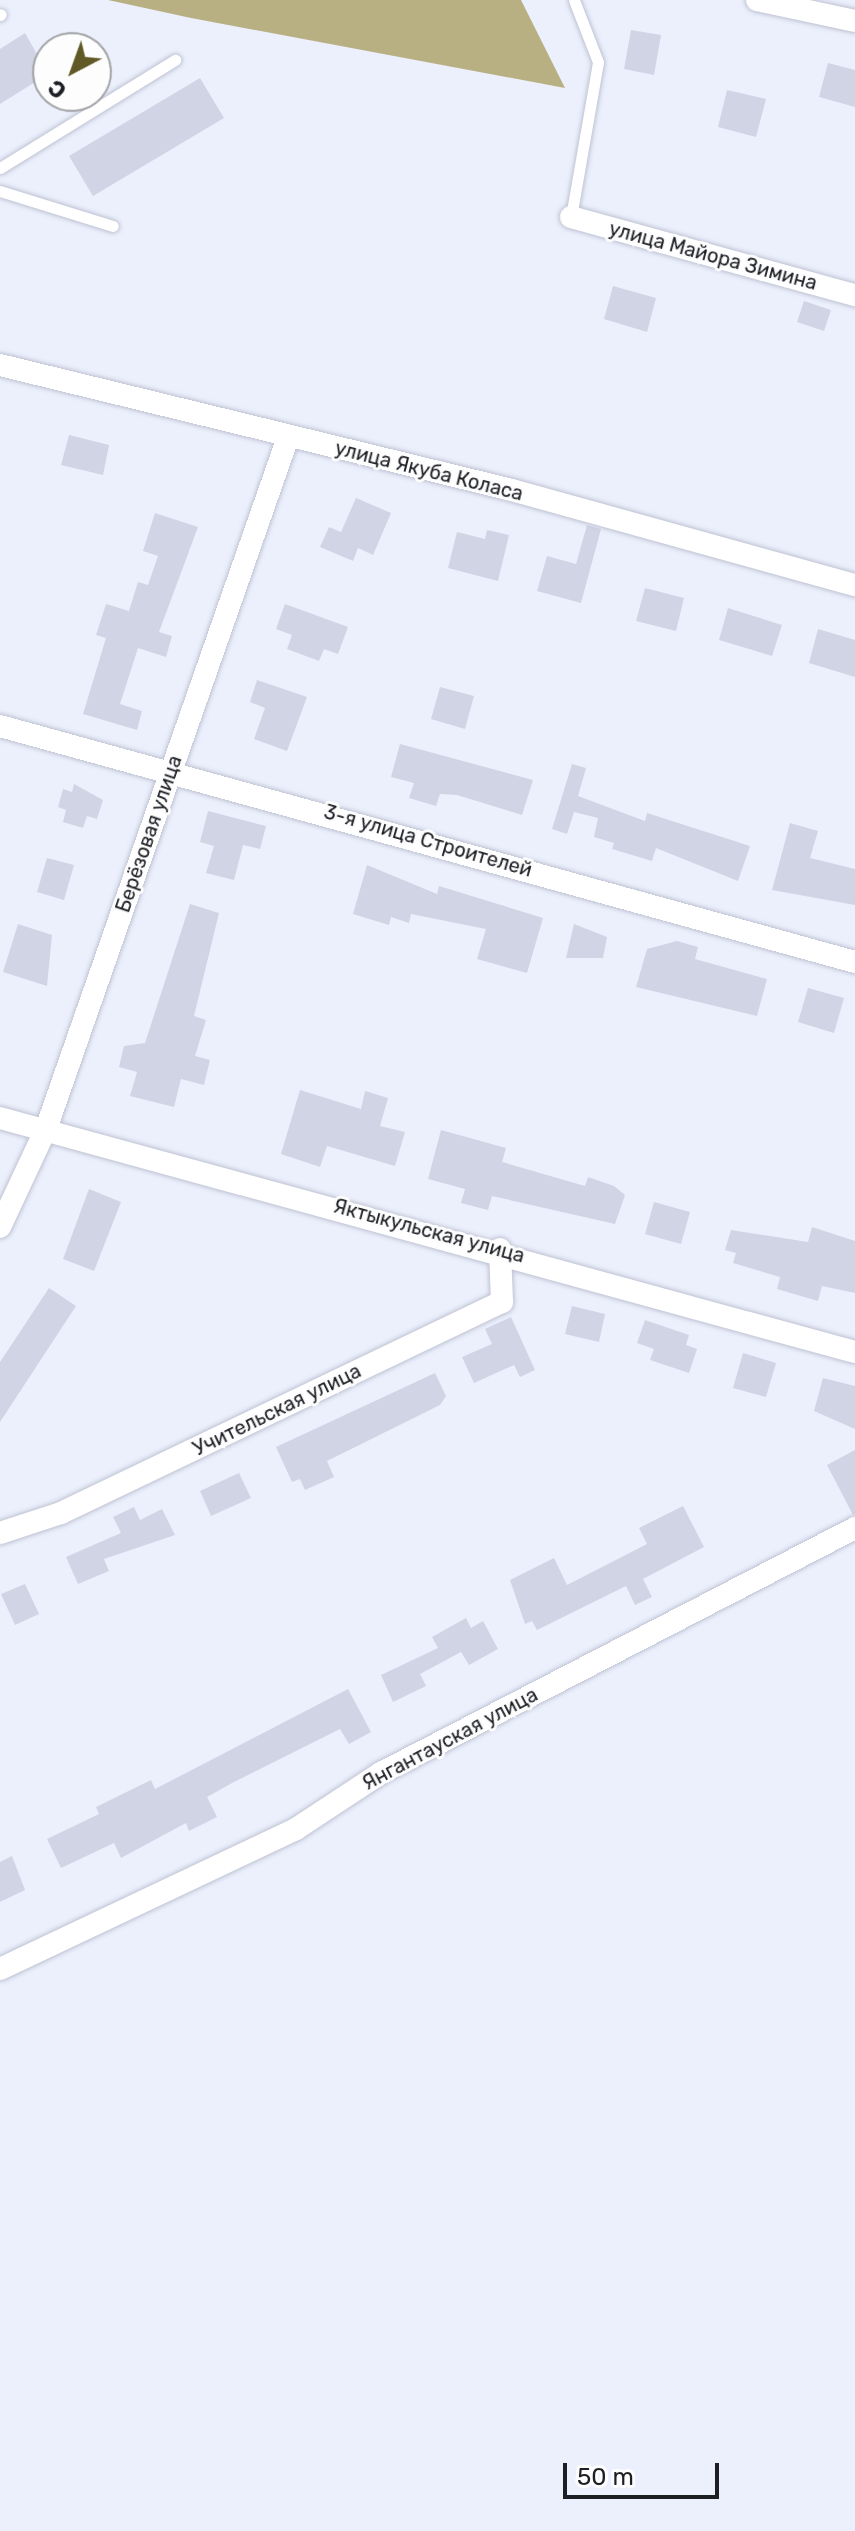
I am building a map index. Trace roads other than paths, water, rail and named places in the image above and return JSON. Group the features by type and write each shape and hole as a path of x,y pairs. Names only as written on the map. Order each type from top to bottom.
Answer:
{"street":[{"path":"757,0 855,21"},
{"name":"улица Майора Зимина","path":"571,217 855,295"},
{"name":"улица Якуба Коласа","path":"0,365 855,585"},
{"name":"Берёзовая улица","path":"0,1227 46,1129 288,437"},
{"name":"3-я улица Строителей","path":"0,726 172,769 855,962"},
{"name":"Яктыкульская улица","path":"0,1118 500,1249 855,1352"},
{"name":"Учительская улица","path":"0,1533 61,1513 502,1302 500,1249"},
{"name":"Янгантауская улица","path":"0,1969 296,1829 381,1773 855,1528"}],"lane":[{"path":"571,217 598,62 574,0"},
{"path":"0,168 175,60"},
{"path":"0,191 113,226"}]}
